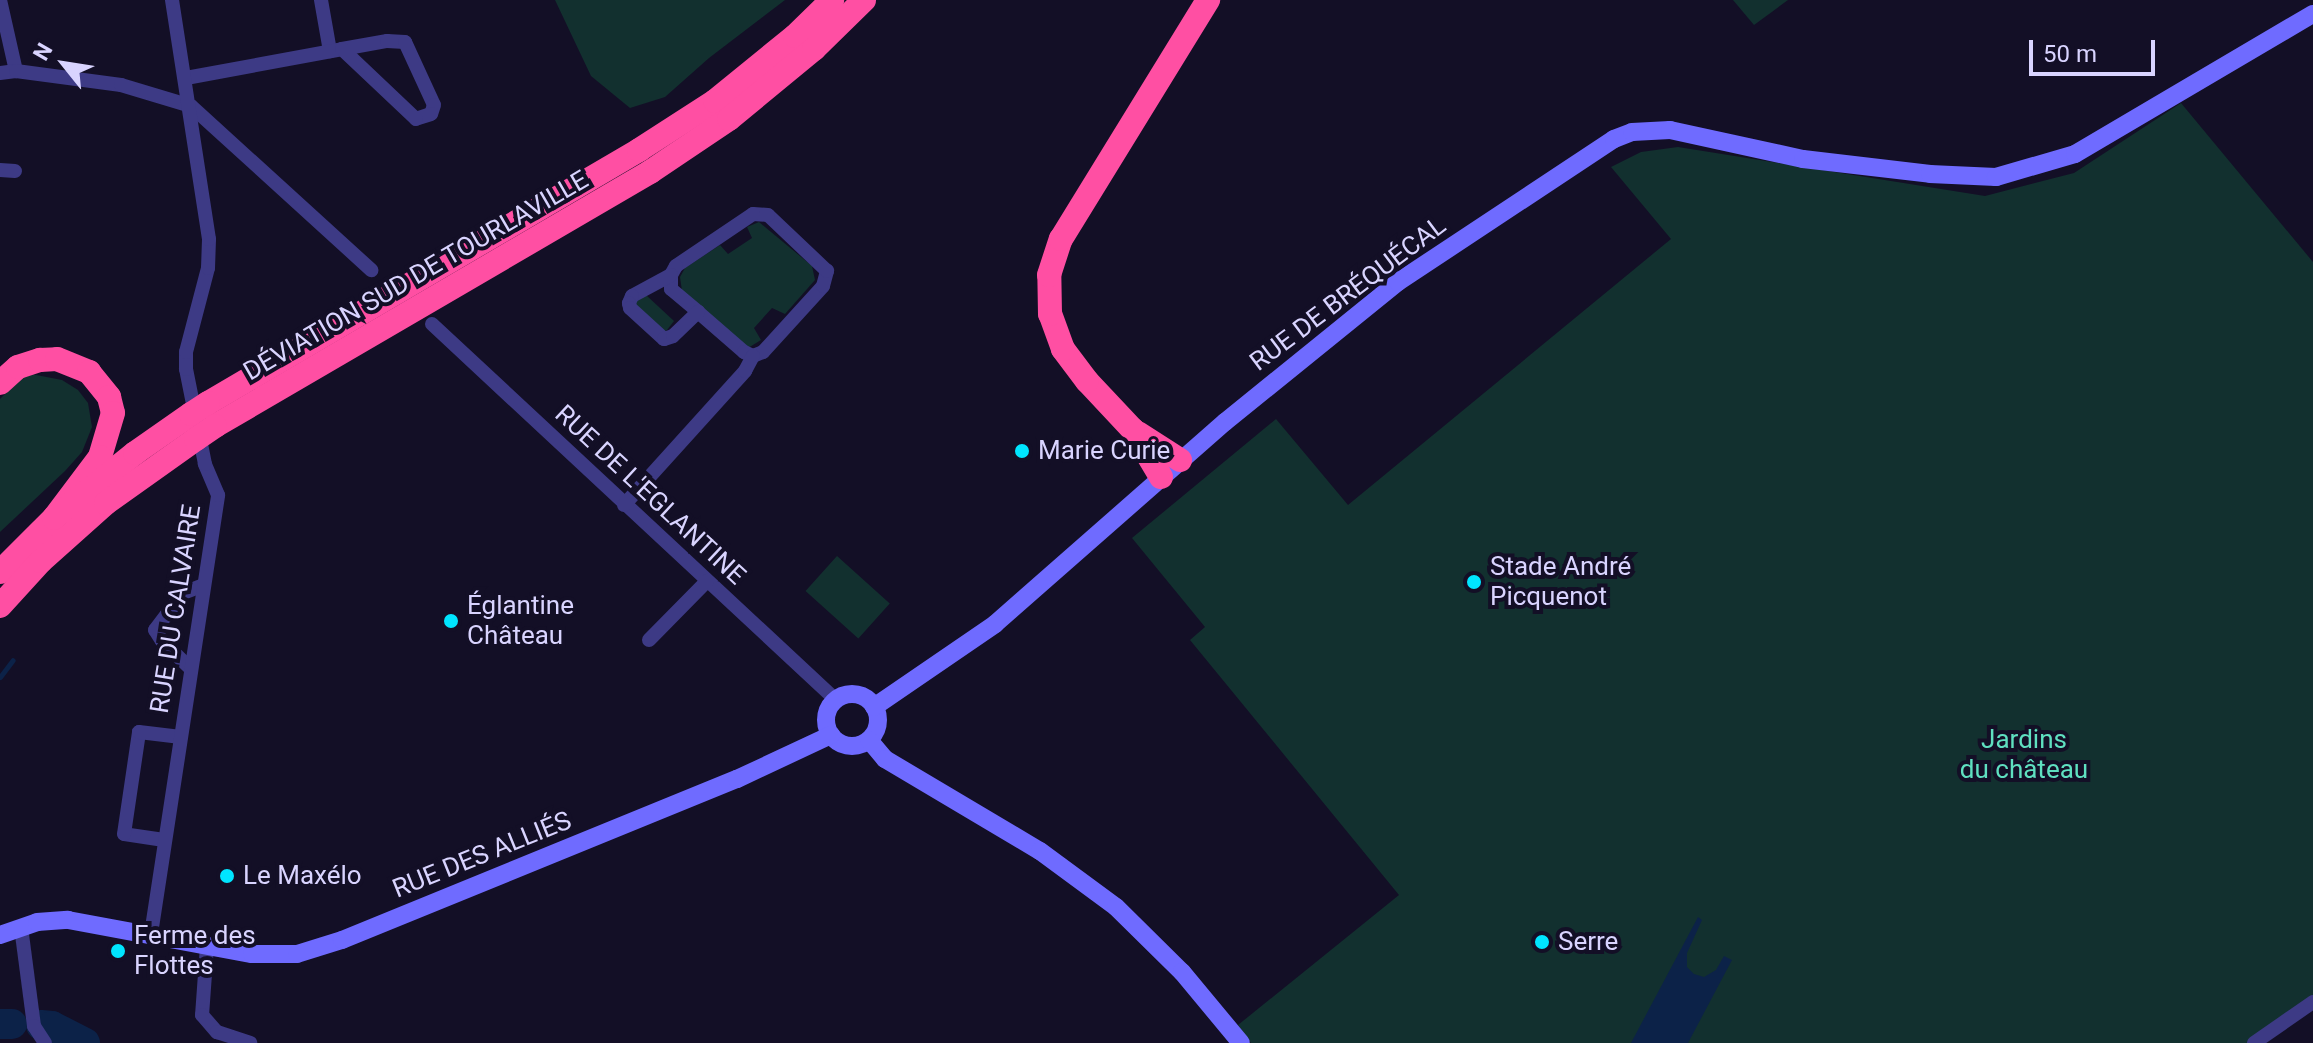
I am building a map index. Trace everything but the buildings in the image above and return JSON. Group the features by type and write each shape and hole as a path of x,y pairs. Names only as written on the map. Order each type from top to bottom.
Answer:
{"highway":[{"name":"DÉVIATION SUD DE TOURLAVILLE","path":"0,606 41,561 202,421 715,101 832,0"},
{"name":"DÉVIATION SUD DE TOURLAVILLE","path":"0,572 54,518 135,453 202,421 650,172 729,119 814,49 864,0"},
{"path":"1161,477 1133,430 1073,366 1063,349 1050,314 1049,275 1061,239 1208,0"},
{"path":"0,383 18,367 40,360 57,359 89,372 109,397 113,413 100,457 54,518"},
{"path":"1133,430 1180,460"}],"street":[{"path":"0,0 16,71"},
{"name":"RUE DU CALVAIRE","path":"151,934 218,495 205,464 186,369 186,352 208,268 209,239 191,106 172,0"},
{"path":"186,78 336,50 387,41 405,42 434,105 431,114 416,119 336,50 321,0"},
{"name":"RUE DE BRÉQUÉCAL","path":"874,707 995,624 1180,460 1398,282 1614,139 1632,132 1670,130 1781,156 1930,174 1996,177 2075,154 2313,14"},
{"path":"0,73 16,71 121,85 191,106 371,270"},
{"path":"624,505 745,371 753,356 763,352 823,286 825,266 768,215 757,213 676,266 671,275 671,289 753,356"},
{"path":"671,275 632,296 630,308 664,339 673,336 698,312"},
{"name":"RUE DE L'EGLANTINE","path":"432,324 836,700"},
{"path":"649,640 707,581"},
{"path":"191,669 155,630 183,593 204,585"},
{"path":"856,695 874,707 878,721 869,740 861,745 844,745 831,735 826,721 836,700 856,695"},
{"path":"164,840 124,834 139,732 181,737"},
{"name":"RUE DES ALLIÉS","path":"0,935 53,919 252,954 297,954 342,940 737,779 831,735"},
{"path":"869,740 885,759 1040,851 1116,907 1182,972 1241,1043"},
{"path":"21,927 34,1026 45,1043"},
{"path":"207,946 202,1015 217,1032 250,1043"},
{"path":"2254,1043 2313,1002"}],"green space":[{"path":"555,0 785,0 709,58 665,97 630,108 591,76"},
{"path":"1733,0 1788,0 1754,25"},
{"name":"Jardins du château","path":"2181,103 2313,262 2313,1002 2254,1043 1251,1043 1238,1025 1399,895 1190,640 1205,627 1132,538 1276,419 1348,505 1671,239 1611,167 1641,152 1678,147 1985,196 2074,173"},
{"path":"759,222 812,266 815,280 785,314 772,308 754,328 761,340 748,348 682,291 680,277 685,268 720,245 728,254 752,238 747,227"},
{"path":"646,295 674,321 667,330 663,332 634,303"},
{"path":"31,374 62,380 78,390 88,403 92,427 82,452 0,532 0,399 20,379"},
{"path":"837,556 890,604 858,638 806,591"}],"water":[{"path":"1698,917 1702,920 1687,953 1687,967 1694,974 1704,977 1716,970 1724,956 1732,960 1688,1043 1631,1043"}],"waterway":[{"path":"0,677 13,660"},
{"path":"0,1024 12,1024"},
{"path":"41,1025 52,1026 85,1043"}],"place":[{"name":"Marie Curie","path":"1022,451"},
{"name":"Stade André Picquenot","path":"1474,582"},
{"name":"Églantine Château","path":"451,621"},
{"name":"Le Maxélo","path":"227,876"},
{"name":"Serre","path":"1542,942"},
{"name":"Ferme des Flottes","path":"118,951"}]}
